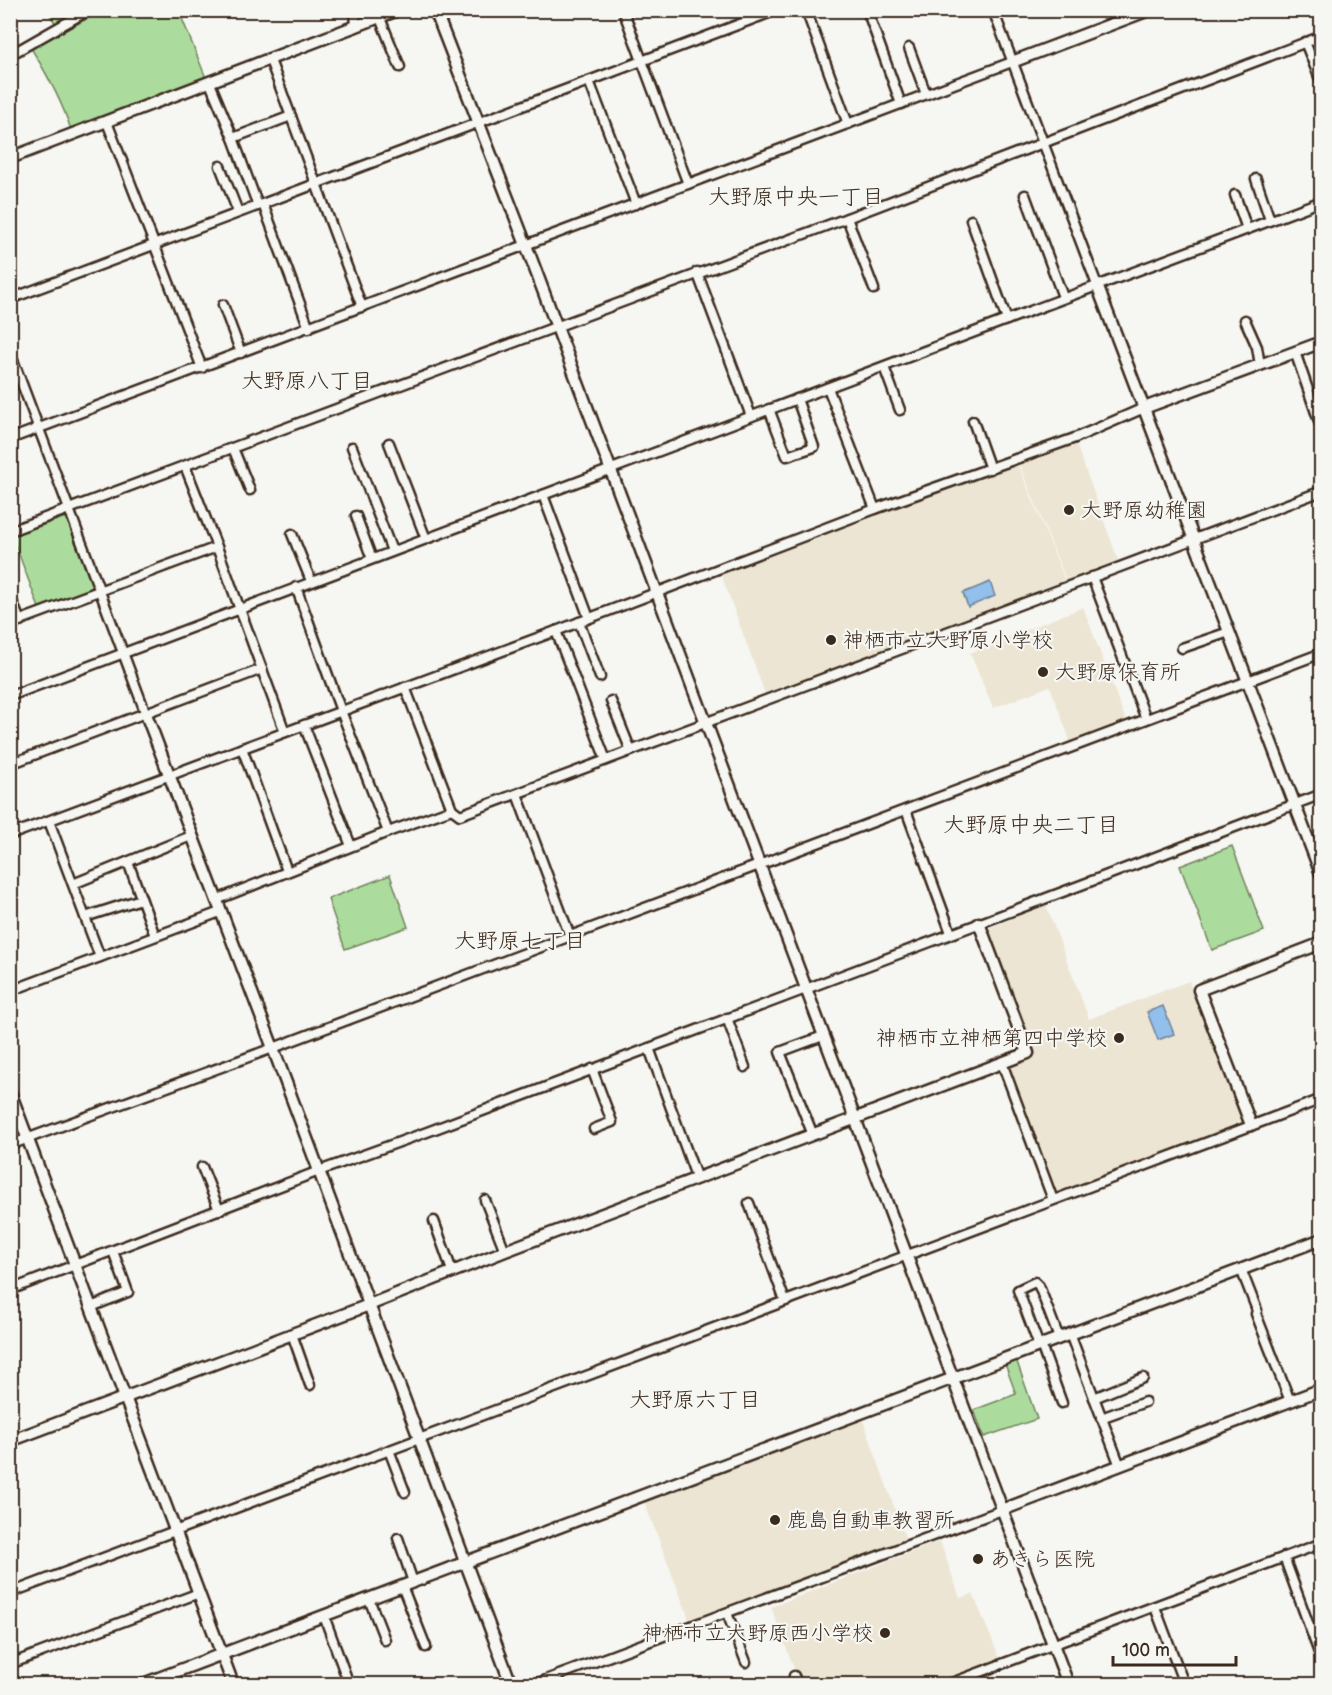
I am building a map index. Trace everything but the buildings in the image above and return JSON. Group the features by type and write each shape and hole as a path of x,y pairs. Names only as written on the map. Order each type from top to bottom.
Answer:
{"street":[{"path":"10,55 89,10"},
{"path":"355,10 356,27"},
{"path":"10,158 398,10"},
{"path":"435,10 657,591 1068,1684"},
{"path":"623,10 688,184"},
{"path":"10,298 777,10"},
{"path":"806,10 848,124"},
{"path":"867,10 901,104"},
{"path":"993,10 1322,876"},
{"path":"10,439 1149,10"},
{"path":"380,18 400,67"},
{"path":"10,531 697,272 847,218 1322,36"},
{"path":"1305,42 1318,68 1322,84"},
{"path":"909,48 926,94"},
{"path":"270,60 362,307"},
{"path":"589,81 636,204"},
{"path":"210,83 309,328"},
{"path":"233,138 291,116"},
{"path":"107,122 202,368"},
{"path":"220,166 238,212"},
{"path":"1256,179 1270,220"},
{"path":"1025,195 1063,297"},
{"path":"1235,195 1247,229"},
{"path":"10,696 1322,201"},
{"path":"847,218 874,289"},
{"path":"971,220 1007,320"},
{"path":"697,272 751,416"},
{"path":"223,305 241,353"},
{"path":"1245,320 1257,347 1260,365"},
{"path":"10,835 875,509 1075,438 1144,408 1322,342"},
{"path":"10,352 511,1684"},
{"path":"1295,352 1321,427"},
{"path":"884,367 900,410"},
{"path":"828,388 875,509"},
{"path":"769,409 787,456 814,447 797,399"},
{"path":"973,421 990,468"},
{"path":"389,443 426,539"},
{"path":"352,447 392,551"},
{"path":"233,448 250,490"},
{"path":"185,466 285,732"},
{"path":"405,687 452,809 460,815 1322,491"},
{"path":"543,495 589,618"},
{"path":"356,516 372,559"},
{"path":"292,534 311,581"},
{"path":"10,624 217,547"},
{"path":"1092,577 1146,719"},
{"path":"296,587 388,832"},
{"path":"10,596 20,621"},
{"path":"579,622 600,677"},
{"path":"556,631 606,760"},
{"path":"1182,648 1229,632"},
{"path":"10,1145 1322,653"},
{"path":"10,764 262,669"},
{"path":"611,701 631,751"},
{"path":"304,725 351,846"},
{"path":"242,748 287,871"},
{"path":"517,794 570,936"},
{"path":"11,1289 1322,794"},
{"path":"216,900 351,846 452,809"},
{"path":"906,810 951,933"},
{"path":"49,821 100,957"},
{"path":"73,884 191,837"},
{"path":"128,862 155,936"},
{"path":"85,917 141,898"},
{"path":"10,991 220,912"},
{"path":"10,1441 1028,1053 979,923"},
{"path":"1251,1125 1199,990 1322,943"},
{"path":"727,1018 746,1067"},
{"path":"813,1135 780,1052 823,1036"},
{"path":"649,1048 697,1179"},
{"path":"1002,1063 1053,1200"},
{"path":"592,1069 612,1122 594,1129"},
{"path":"10,1092 233,1684"},
{"path":"10,1593 1322,1099"},
{"path":"202,1167 219,1210"},
{"path":"485,1200 505,1251"},
{"path":"749,1203 785,1300"},
{"path":"434,1221 452,1271"},
{"path":"143,1684 1322,1239"},
{"path":"91,1307 128,1292 113,1251"},
{"path":"1241,1269 1290,1401"},
{"path":"1062,1404 1018,1290 1035,1282 1094,1398 1119,1466"},
{"path":"292,1334 310,1385"},
{"path":"1094,1398 1143,1378"},
{"path":"535,1684 1322,1389"},
{"path":"1101,1418 1145,1402"},
{"path":"389,1450 405,1492"},
{"path":"398,1538 413,1582"},
{"path":"949,1684 1322,1543"},
{"path":"1284,1557 1322,1661"},
{"path":"402,1586 426,1647"},
{"path":"10,1664 199,1593"},
{"path":"369,1599 385,1641"},
{"path":"1155,1607 1184,1684"},
{"path":"727,1613 746,1662"},
{"path":"324,1616 346,1676"}],"shaded area":[{"name":"大野原幼稚園","path":"1075,441 1118,560 1066,580 1018,461"},
{"name":"神栖市立大野原小学校","path":"1017,462 1065,580 767,699 721,574"},
{"name":"大野原保育所","path":"1083,607 1126,721 1071,743 1050,686 993,708 970,653"},
{"name":"神栖市立神栖第四中学校","path":"1046,905 1089,1019 1189,981 1245,1123 1056,1192 1009,1068 1034,1056 986,929"},
{"name":"鹿島自動車教習所","path":"863,1420 906,1540 690,1621 644,1501"},
{"name":"神栖市立大野原西小学校","path":"940,1541 960,1598 973,1594 1000,1659 932,1684 800,1684 771,1607"}],"green space":[{"path":"47,11 81,11 56,24"},
{"path":"102,11 179,11 206,78 71,130 54,88 31,48"},
{"path":"66,517 93,588 39,608 12,536"},
{"path":"1232,846 1264,931 1212,950 1180,866"},
{"path":"390,875 408,927 345,949 328,899"},
{"path":"1016,1359 1037,1419 984,1437 974,1410 1016,1394 1005,1364"}],"water":[{"path":"990,582 995,596 968,607 963,593"},
{"path":"1163,1006 1174,1034 1158,1040 1147,1012"}],"place":[{"name":"大野原幼稚園","path":"1069,510"},
{"name":"神栖市立大野原小学校","path":"831,640"},
{"name":"大野原保育所","path":"1043,672"},
{"name":"神栖市立神栖第四中学校","path":"1119,1038"},
{"name":"鹿島自動車教習所","path":"775,1520"},
{"name":"あきら医院","path":"978,1559"},
{"name":"神栖市立大野原西小学校","path":"885,1633"}],"district":[{"name":"大野原中央一丁目","path":"796,197"},
{"name":"大野原八丁目","path":"307,381"},
{"name":"大野原中央二丁目","path":"1031,825"},
{"name":"大野原七丁目","path":"520,941"},
{"name":"大野原六丁目","path":"695,1400"}]}
